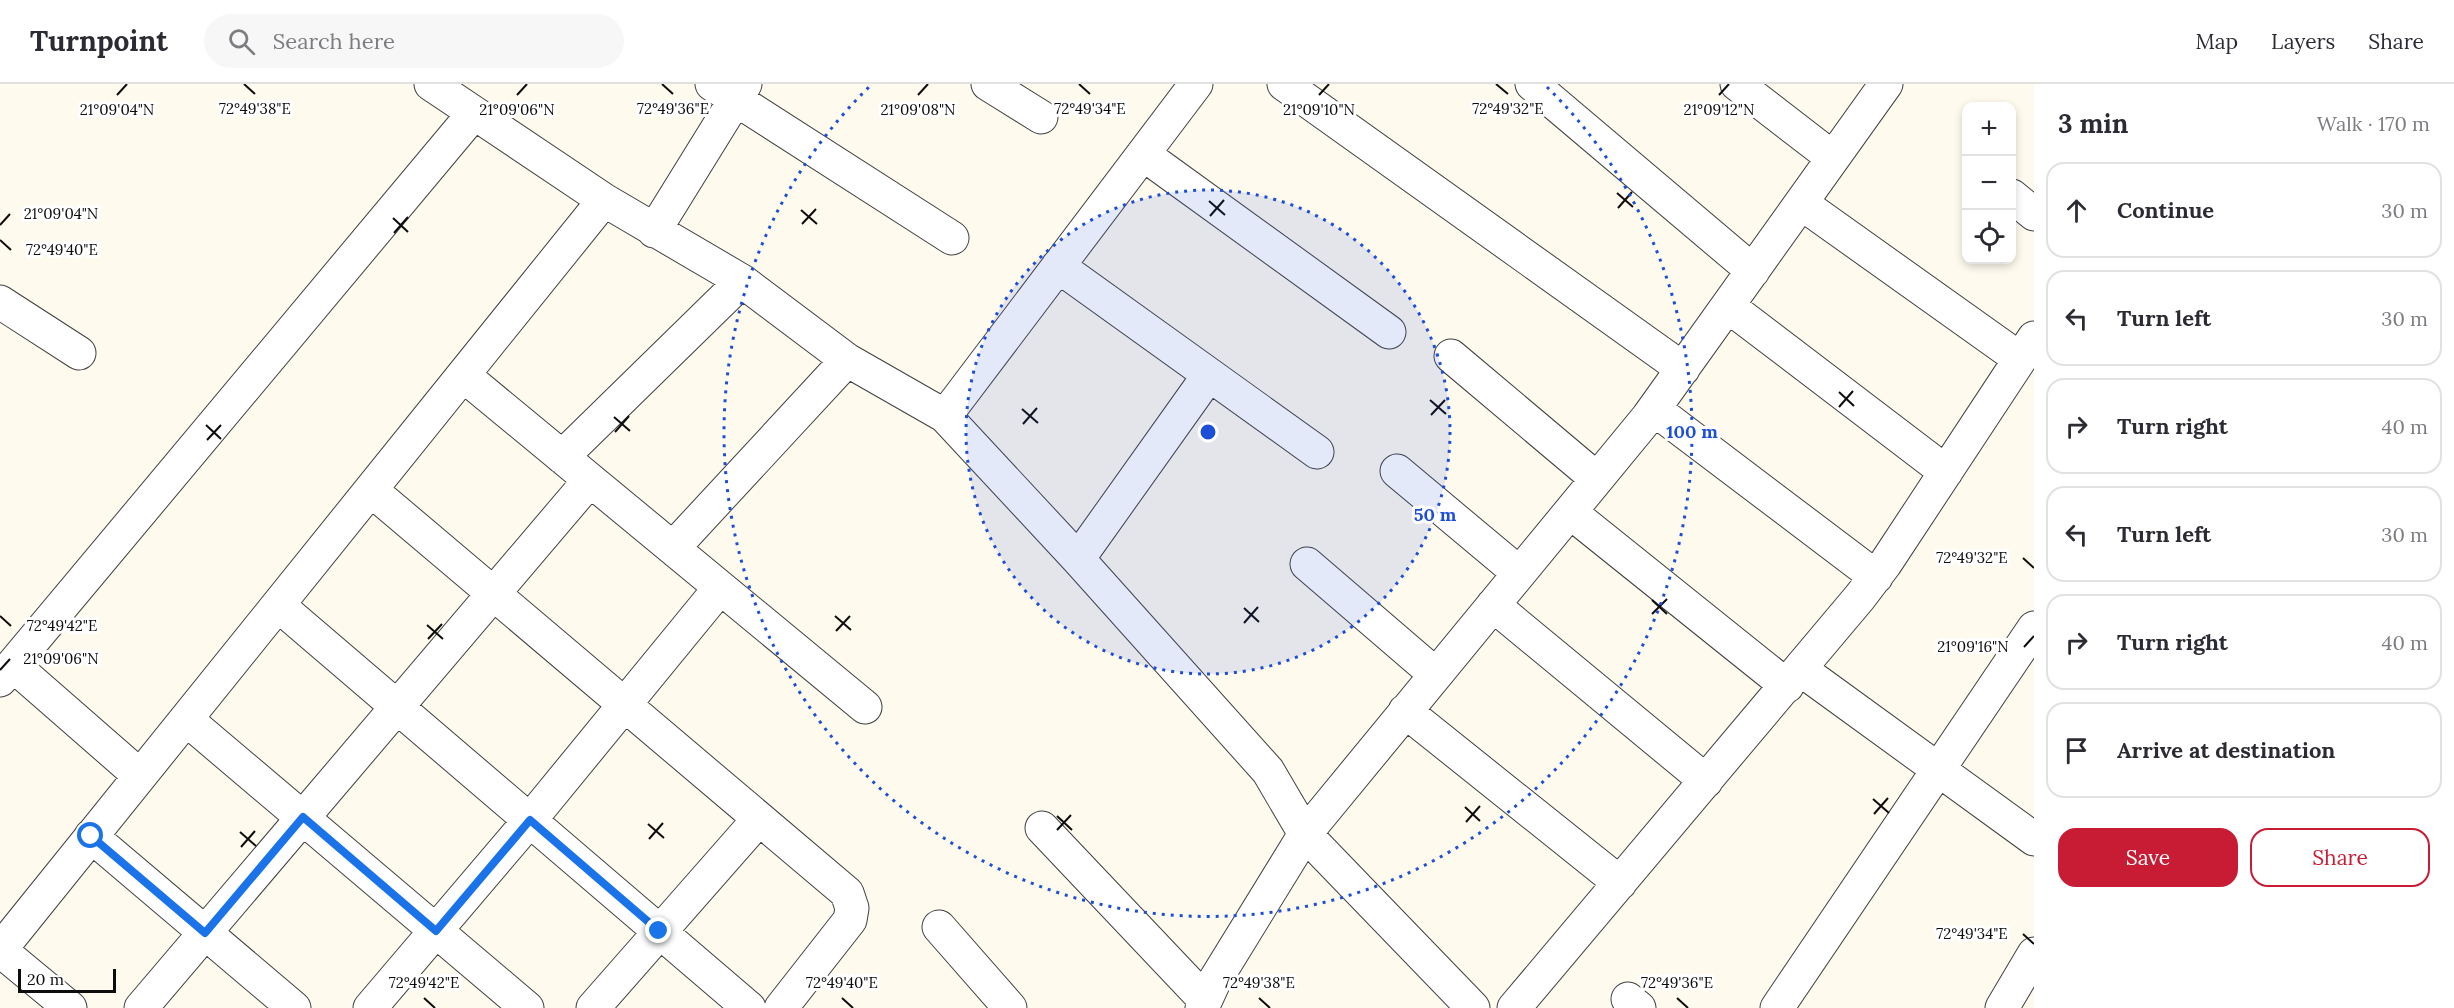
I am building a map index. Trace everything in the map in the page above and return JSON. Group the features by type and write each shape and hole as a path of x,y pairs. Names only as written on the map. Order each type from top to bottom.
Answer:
{"street":[{"path":"431,84 604,200 742,281 847,360 945,416 1078,559 1268,771 1305,834 1473,1008"},
{"path":"988,84 1041,117"},
{"path":"945,416 1196,84"},
{"path":"1284,84 1683,369"},
{"path":"1532,84 1753,271"},
{"path":"1737,84 1833,158"},
{"path":"1042,828 1203,1004 1305,834 1654,409 1886,84"},
{"path":"654,231 731,89 952,238"},
{"path":"140,776 6,672 474,113"},
{"path":"1143,154 1389,332"},
{"path":"2016,199 2034,213"},
{"path":"70,1008 0,950 604,200"},
{"path":"1514,1008 1876,577 2027,348 1801,203"},
{"path":"1058,266 1317,452"},
{"path":"562,457 742,281"},
{"path":"0,302 79,353"},
{"path":"1728,306 1946,472"},
{"path":"1451,356 1596,479"},
{"path":"673,548 847,360"},
{"path":"463,375 865,706"},
{"path":"1078,559 1209,375"},
{"path":"1654,409 1876,577"},
{"path":"1397,471 1519,573"},
{"path":"141,1008 590,480"},
{"path":"371,490 847,893 852,908 850,920 795,1002"},
{"path":"1570,512 1793,678 1938,771 2034,839"},
{"path":"1307,564 1435,674"},
{"path":"370,1008 530,820 720,588"},
{"path":"278,605 749,1008"},
{"path":"1493,605 1706,782"},
{"path":"1777,1008 2034,628"},
{"path":"1405,711 1620,883"},
{"path":"186,718 527,1008"},
{"path":"593,1008 759,819"},
{"path":"91,836 294,1008"},
{"path":"939,927 1010,1008"},
{"path":"2002,1008 2034,954"}],"route":[{"path":"91,836 205,933 303,817 436,931 530,820 659,931"}]}
